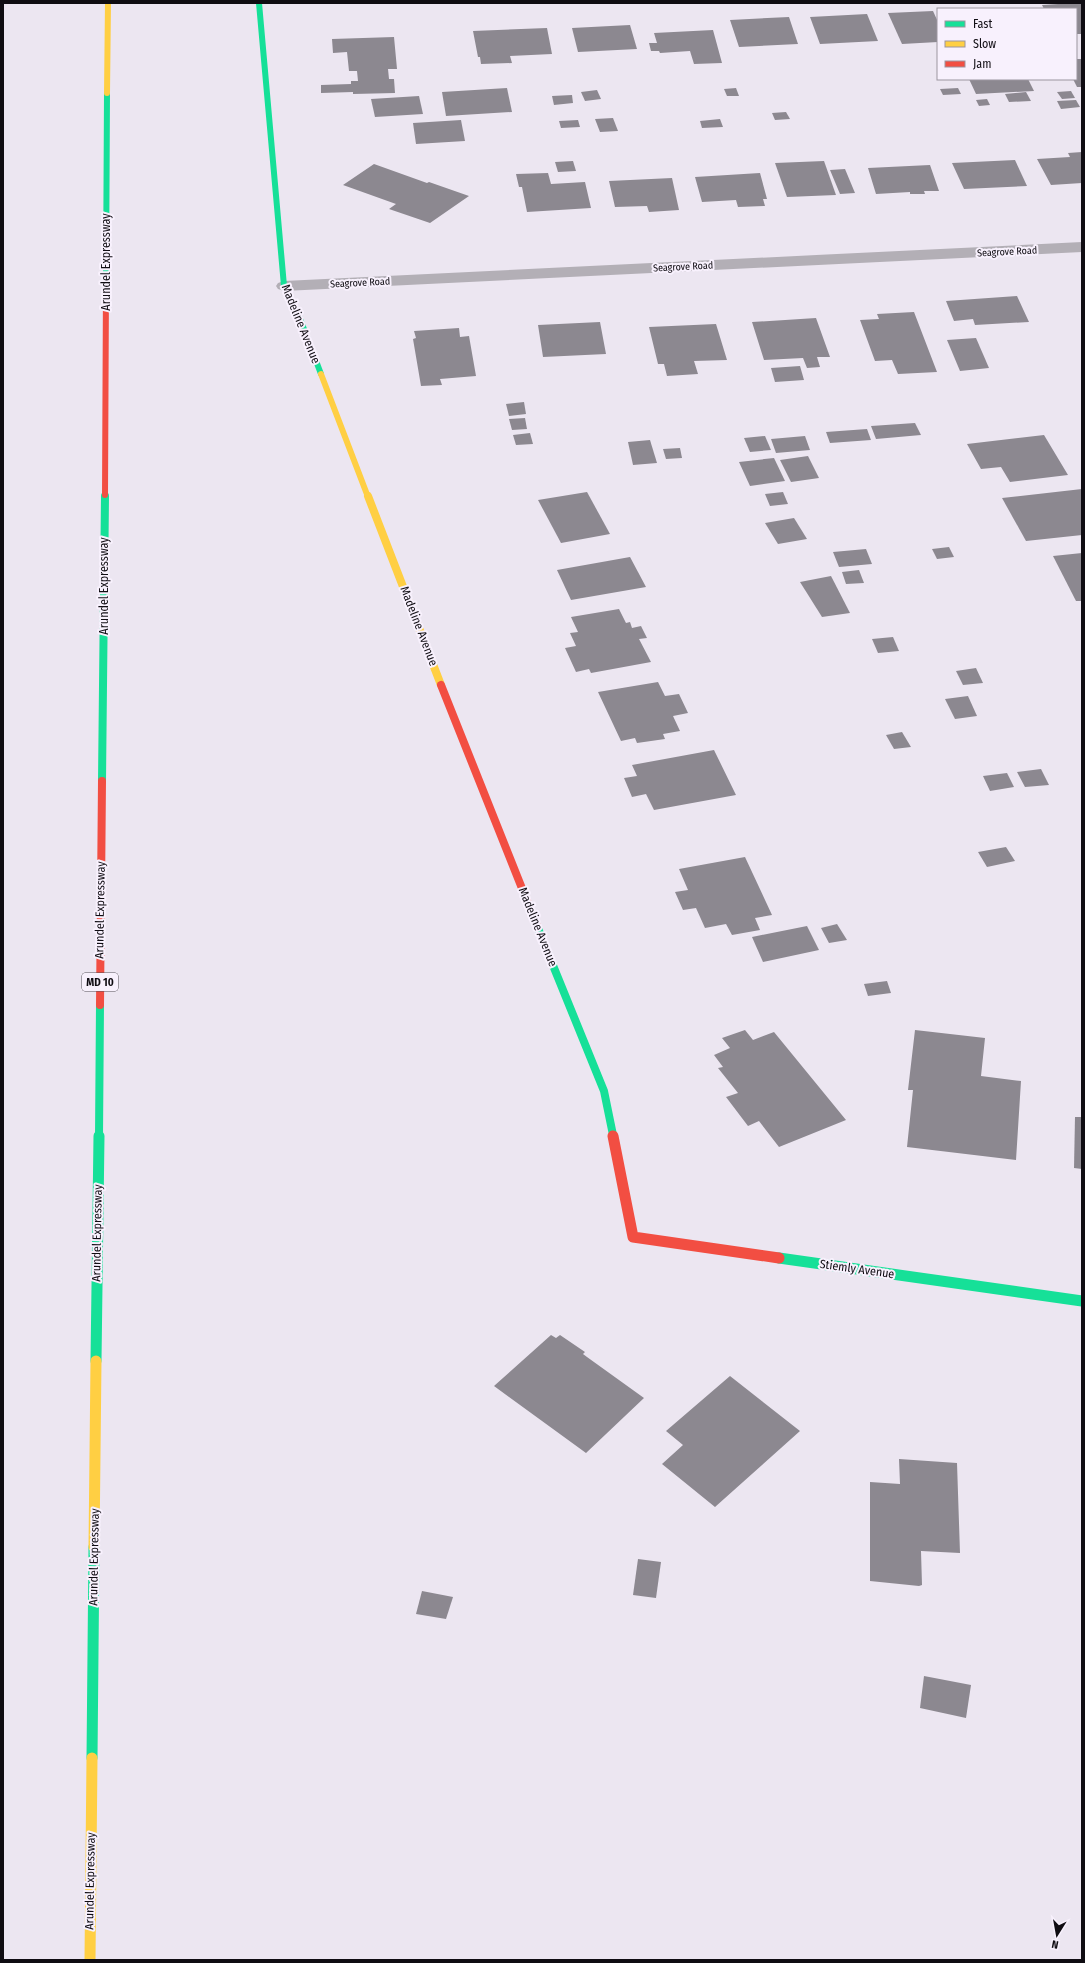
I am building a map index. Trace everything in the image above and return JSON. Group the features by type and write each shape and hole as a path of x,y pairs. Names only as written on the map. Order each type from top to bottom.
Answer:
{"main road":[{"name":"Arundel Expressway","path":"90,1960 104,582 108,3"},
{"name":"Madeline Avenue","path":"259,3 284,286 299,316 456,722 604,1092 633,1237"},
{"name":"Stiemly Avenue","path":"633,1237 1082,1301"}],"street":[{"name":"Seagrove Road","path":"284,286 1080,252"}],"building":[{"path":"1057,3 1082,3 1082,34 1077,34 1077,8 1044,8 1042,5 1058,4"},
{"path":"933,11 937,20 937,42 902,44 888,13"},
{"path":"867,14 878,41 820,44 810,17"},
{"path":"789,17 798,44 739,47 730,20"},
{"path":"630,25 637,49 578,52 572,28"},
{"path":"547,28 552,54 510,56 512,63 481,64 480,57 478,57 473,31"},
{"path":"713,30 722,63 694,64 690,51 660,53 659,51 651,51 649,43 657,43 654,33"},
{"path":"394,37 397,69 388,69 389,79 394,79 395,93 321,93 321,85 351,84 351,81 358,81 357,71 349,71 347,52 333,53 332,39"},
{"path":"1077,59 1082,59 1082,87 1077,87 1074,80 1077,80"},
{"path":"969,80 1028,80 1034,91 976,94"},
{"path":"507,88 512,112 446,116 442,92"},
{"path":"736,88 739,96 727,96 724,89"},
{"path":"958,88 961,94 943,95 940,89"},
{"path":"597,90 601,99 585,101 581,92"},
{"path":"1071,91 1075,98 1062,99 1057,92"},
{"path":"1026,92 1031,101 1009,102 1005,94"},
{"path":"572,95 573,103 554,105 552,96"},
{"path":"419,96 423,114 375,117 371,99"},
{"path":"987,99 990,105 979,106 976,100"},
{"path":"1076,100 1080,107 1061,109 1057,101"},
{"path":"786,112 790,119 775,120 772,113"},
{"path":"613,118 618,131 600,132 595,119"},
{"path":"720,119 723,127 702,128 700,121"},
{"path":"461,120 465,141 416,144 413,123"},
{"path":"578,120 580,127 561,128 559,121"},
{"path":"1082,152 1082,183 1051,185 1037,159 1070,157 1068,153"},
{"path":"1015,160 1027,186 964,189 952,163"},
{"path":"573,161 576,171 558,172 555,162"},
{"path":"824,161 836,195 787,197 775,163"},
{"path":"374,164 469,196 430,223 389,209 396,204 343,185"},
{"path":"930,165 939,191 924,191 925,194 910,194 910,192 876,194 868,168"},
{"path":"845,169 855,193 840,194 830,170"},
{"path":"548,173 551,184 585,182 591,208 527,212 522,187 519,187 516,174"},
{"path":"760,173 767,199 763,199 765,206 738,207 736,200 702,202 695,177"},
{"path":"672,178 679,210 649,212 647,206 615,207 609,181"},
{"path":"1017,296 1029,322 975,325 973,319 954,321 946,301"},
{"path":"914,312 937,372 898,374 892,360 875,361 860,320 879,319 877,314"},
{"path":"816,318 830,357 817,357 820,367 807,368 803,358 764,360 752,322"},
{"path":"600,322 606,354 543,357 538,325"},
{"path":"716,324 727,360 694,361 698,374 667,376 664,364 658,364 649,327"},
{"path":"459,328 460,337 469,336 476,376 440,379 442,385 421,386 413,339 416,338 414,331"},
{"path":"976,338 989,368 960,371 947,340"},
{"path":"800,366 804,380 775,382 771,368"},
{"path":"524,402 526,414 509,416 506,404"},
{"path":"525,418 527,429 512,430 509,419"},
{"path":"915,423 921,435 876,439 871,426"},
{"path":"867,429 871,440 830,443 826,432"},
{"path":"530,433 533,444 516,445 513,435"},
{"path":"1044,435 1068,475 1010,482 1001,467 981,469 967,444"},
{"path":"765,436 771,450 750,452 744,438"},
{"path":"805,436 810,450 776,453 771,439"},
{"path":"650,440 657,463 633,465 628,442"},
{"path":"680,448 682,458 666,459 663,449"},
{"path":"808,456 819,478 791,482 780,460"},
{"path":"774,458 785,481 750,486 739,462"},
{"path":"1082,489 1082,535 1026,541 1002,498"},
{"path":"587,492 610,534 561,543 538,500"},
{"path":"783,492 788,504 770,506 765,494"},
{"path":"794,518 807,539 778,544 765,523"},
{"path":"949,547 954,557 937,559 932,549"},
{"path":"866,549 872,564 839,567 833,552"},
{"path":"1082,553 1082,601 1076,601 1053,556"},
{"path":"630,557 646,587 571,600 557,570"},
{"path":"859,570 864,583 846,584 842,572"},
{"path":"831,576 850,613 822,617 800,582"},
{"path":"619,609 626,623 630,622 632,628 641,626 647,638 639,639 651,662 591,673 589,669 576,672 565,648 576,646 570,633 578,632 571,617"},
{"path":"893,637 899,651 878,653 872,639"},
{"path":"976,668 983,683 963,685 956,671"},
{"path":"658,682 665,696 679,694 688,713 673,716 680,731 663,734 665,739 637,743 635,738 621,741 598,692"},
{"path":"968,696 977,716 955,719 945,699"},
{"path":"902,732 911,747 894,749 886,735"},
{"path":"714,750 736,795 654,810 646,794 632,797 624,778 637,776 632,765"},
{"path":"1041,769 1049,785 1025,787 1017,772"},
{"path":"1007,773 1014,787 990,791 983,776"},
{"path":"1006,847 1015,861 987,867 978,852"},
{"path":"745,857 772,915 755,918 760,930 732,935 726,924 705,928 696,908 683,910 675,892 688,890 679,869"},
{"path":"837,924 847,940 829,943 821,928"},
{"path":"807,926 819,950 763,962 752,937"},
{"path":"887,981 891,993 868,996 864,984"},
{"path":"745,1030 753,1040 774,1032 846,1120 779,1147 759,1121 748,1126 726,1097 738,1093 718,1068 723,1067 714,1055 730,1048 722,1038"},
{"path":"915,1030 985,1038 981,1076 1021,1081 1016,1160 907,1147 913,1090 908,1090"},
{"path":"1075,1117 1082,1117 1082,1169 1074,1168"},
{"path":"551,1335 556,1338 560,1335 585,1352 583,1354 587,1357 644,1398 586,1453 494,1386"},
{"path":"730,1376 800,1431 715,1507 662,1464 683,1445 666,1431"},
{"path":"899,1459 957,1463 960,1553 921,1551 922,1585 919,1586 870,1581 870,1482 900,1484"},
{"path":"638,1559 661,1562 656,1598 633,1595"},
{"path":"422,1591 453,1597 446,1619 416,1614"},
{"path":"924,1676 971,1685 966,1718 920,1708"}],"traffic: fast":[{"path":"259,3 284,286 299,316 321,374"},
{"path":"106,283 107,93"},
{"path":"102,781 105,495"},
{"path":"537,926 604,1091 613,1135"},
{"path":"96,1361 100,1005"},
{"path":"779,1258 1082,1301"},
{"path":"92,1758 94,1547"}],"traffic: slow":[{"path":"107,93 108,3"},
{"path":"321,374 441,685"},
{"path":"94,1547 96,1361"},
{"path":"90,1960 92,1758"}],"traffic: jam":[{"path":"105,495 106,283"},
{"path":"441,685 537,926"},
{"path":"100,1005 102,781"},
{"path":"613,1135 633,1237 779,1258"}]}
